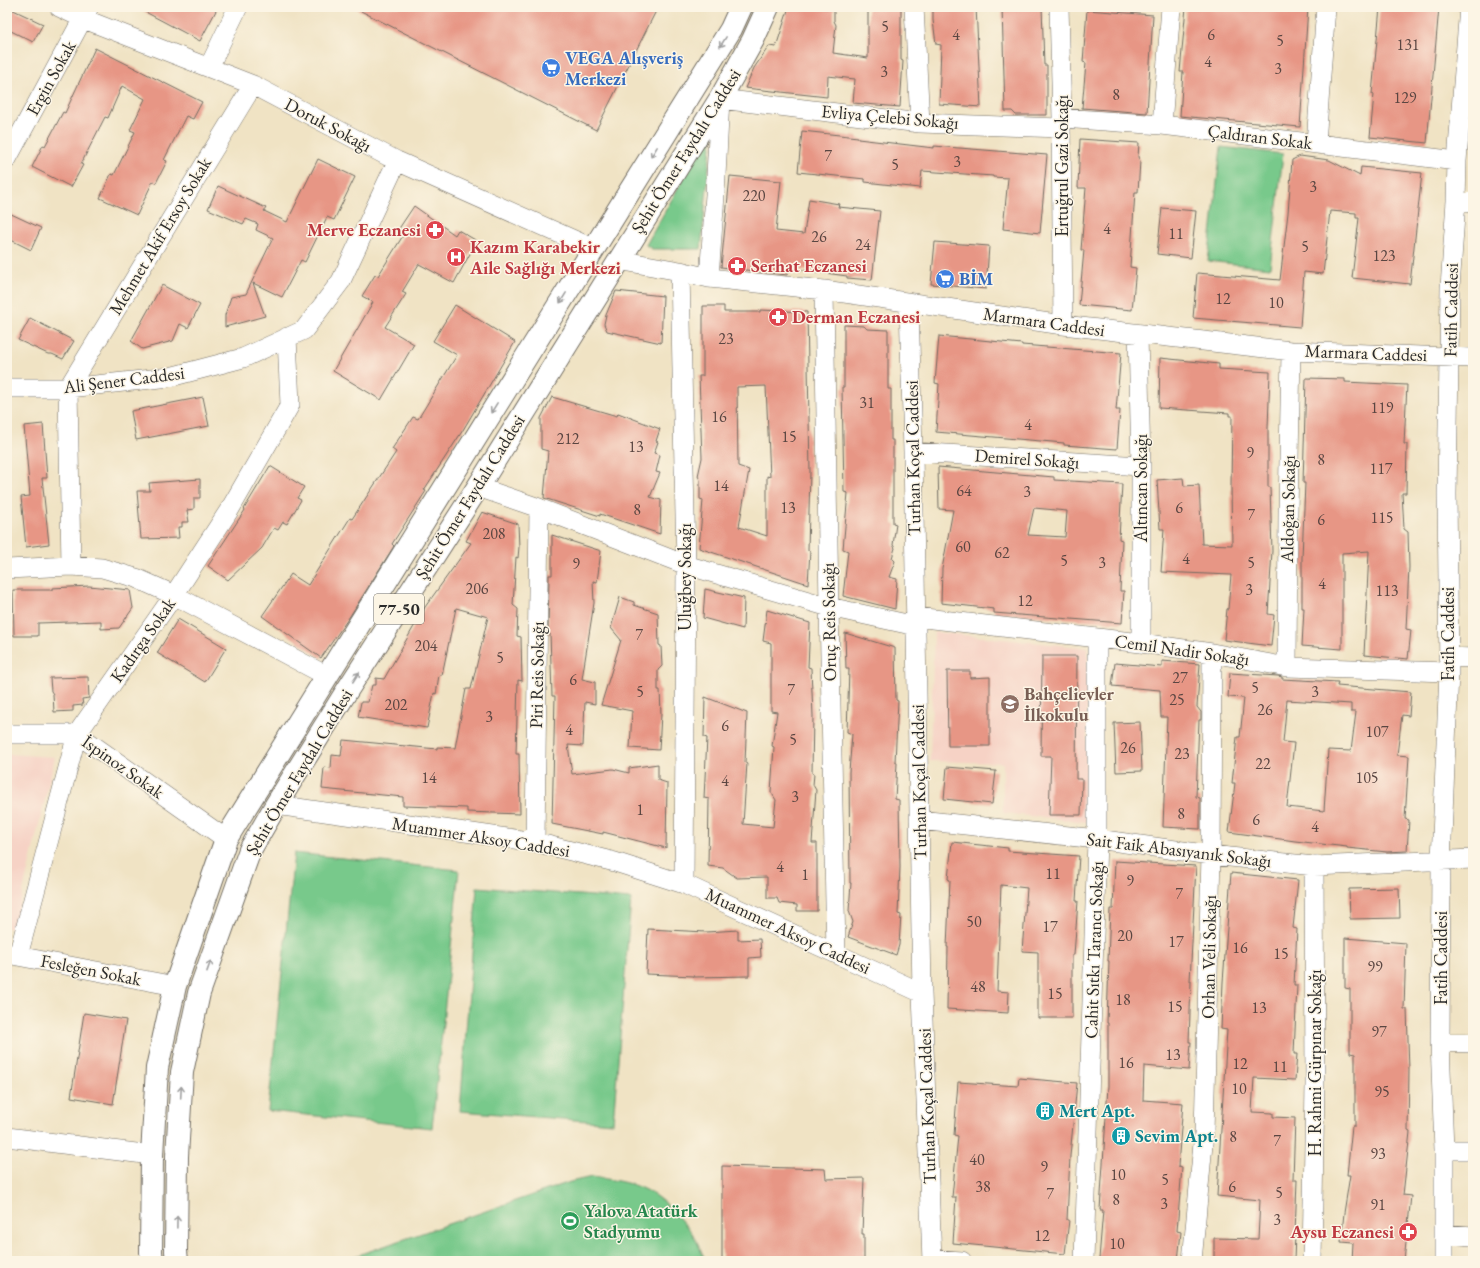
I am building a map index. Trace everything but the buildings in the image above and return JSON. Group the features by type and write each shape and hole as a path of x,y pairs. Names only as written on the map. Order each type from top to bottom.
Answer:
{"main road":[{"name":"Şehit Ömer Faydalı Caddesi","path":"152,1261 152,1155 157,1068 175,986 226,839 731,29 741,7"},
{"name":"Şehit Ömer Faydalı Caddesi","path":"177,1261 177,1156 182,1072 200,993 250,850 348,689 478,487 618,260 720,99 753,40 768,7"},
{"path":"594,249 618,260"},
{"path":"152,1155 177,1156"}],"street":[{"name":"Doruk Sokağı","path":"59,7 86,13 208,67 253,85 397,161 594,249"},
{"path":"208,67 238,7"},
{"path":"914,7 920,123"},
{"name":"Ertuğrul Gazi Sokağı","path":"1059,7 1062,123 1063,325"},
{"path":"1162,125 1171,7"},
{"path":"1316,143 1326,7"},
{"name":"Fatih Caddesi","path":"1444,1261 1444,1150 1440,1042 1441,860 1448,664 1447,494 1450,288 1464,202 1457,161 1468,80 1469,7"},
{"name":"Ergin Sokak","path":"7,159 86,13"},
{"name":"Mehmet Akif Ersoy Sokak","path":"68,388 253,85"},
{"path":"708,278 715,195 720,99"},
{"name":"Evliya Çelebi Sokağı","path":"720,99 920,123 1062,123"},
{"name":"Çaldıran Sokak","path":"1062,123 1162,125 1457,161"},
{"name":"Ali Şener Caddesi","path":"7,388 68,388 170,378 243,358 304,330 341,281 397,161"},
{"name":"Marmara Caddesi","path":"618,260 680,271 708,278 824,290 1063,325 1138,334 1291,351 1473,358"},
{"name":"Uluğbey Sokağı","path":"680,271 686,565 684,884"},
{"name":"Oruç Reis Sokağı","path":"824,290 836,953"},
{"name":"Turhan Koçal Caddesi","path":"909,303 922,993 932,1260"},
{"name":"Altıncan Sokağı","path":"1138,334 1141,466 1141,643"},
{"name":"Kadırga Sokak","path":"12,956 77,734 174,595 230,509 290,405 287,338"},
{"name":"Aldoğan Sokağı","path":"1287,666 1291,351"},
{"path":"68,388 71,566"},
{"name":"Demirel Sokağı","path":"913,452 1141,466"},
{"name":"Cemil Nadir Sokağı","path":"478,487 539,508 686,565 829,607 916,621 1141,643 1287,666 1448,664 1473,658"},
{"name":"Piri Reis Sokağı","path":"535,842 539,508"},
{"path":"7,570 71,566 102,568 136,578 174,595 327,676"},
{"name":"Cahit Sıtkı Tarancı Sokağı","path":"1084,1261 1097,839 1097,638"},
{"name":"Orhan Veli Sokağı","path":"1192,1261 1204,1133 1211,855 1212,653"},
{"name":"İspinoz Sokak","path":"7,734 77,734 226,839"},
{"name":"Muammer Aksoy Caddesi","path":"276,805 535,842 615,862 684,884 922,993"},
{"name":"Sait Faik Abasıyanık Sokağı","path":"919,820 1097,839 1211,855 1314,866 1473,859"},
{"name":"H. Rahmi Gürpınar Sokağı","path":"1312,1261 1315,1084 1314,866"},
{"name":"Fesleğen Sokak","path":"12,956 175,986"},
{"path":"1440,1042 1473,1043"},
{"path":"7,1137 152,1155"},
{"path":"1444,1150 1473,1150"},
{"path":"1444,1234 1473,1236"},
{"path":"932,1260 962,1261"}],"shaded area":[{"name":"Bahçelievler İlkokulu","path":"934,632 1088,648 1086,822 1003,813 1003,763 930,761"},
{"path":"7,754 55,757 14,929 7,928"}],"green space":[{"path":"712,136 701,249 652,249 646,245 707,137"},
{"path":"1221,147 1283,154 1270,268 1208,261"},
{"path":"294,853 459,870 432,1128 268,1111"},
{"path":"477,887 631,899 613,1123 460,1111"},
{"name":"Yalova Atatürk Stadyumu","path":"592,1177 619,1181 651,1193 670,1208 691,1231 706,1261 341,1261 570,1182"}],"place":[{"name":"VEGA Alışveriş Merkezi","path":"551,68"},
{"name":"Merve Eczanesi","path":"435,230"},
{"name":"Kazım Karabekir Aile Sağlığı Merkezi","path":"456,257"},
{"name":"Serhat Eczanesi","path":"737,266"},
{"name":"BİM","path":"945,279"},
{"name":"Derman Eczanesi","path":"778,317"},
{"name":"Bahçelievler İlkokulu","path":"1010,704"},
{"name":"Mert Apt.","path":"1045,1111"},
{"name":"Sevim Apt.","path":"1121,1136"},
{"name":"Yalova Atatürk Stadyumu","path":"570,1221"},
{"name":"Aysu Eczanesi","path":"1408,1232"}]}
